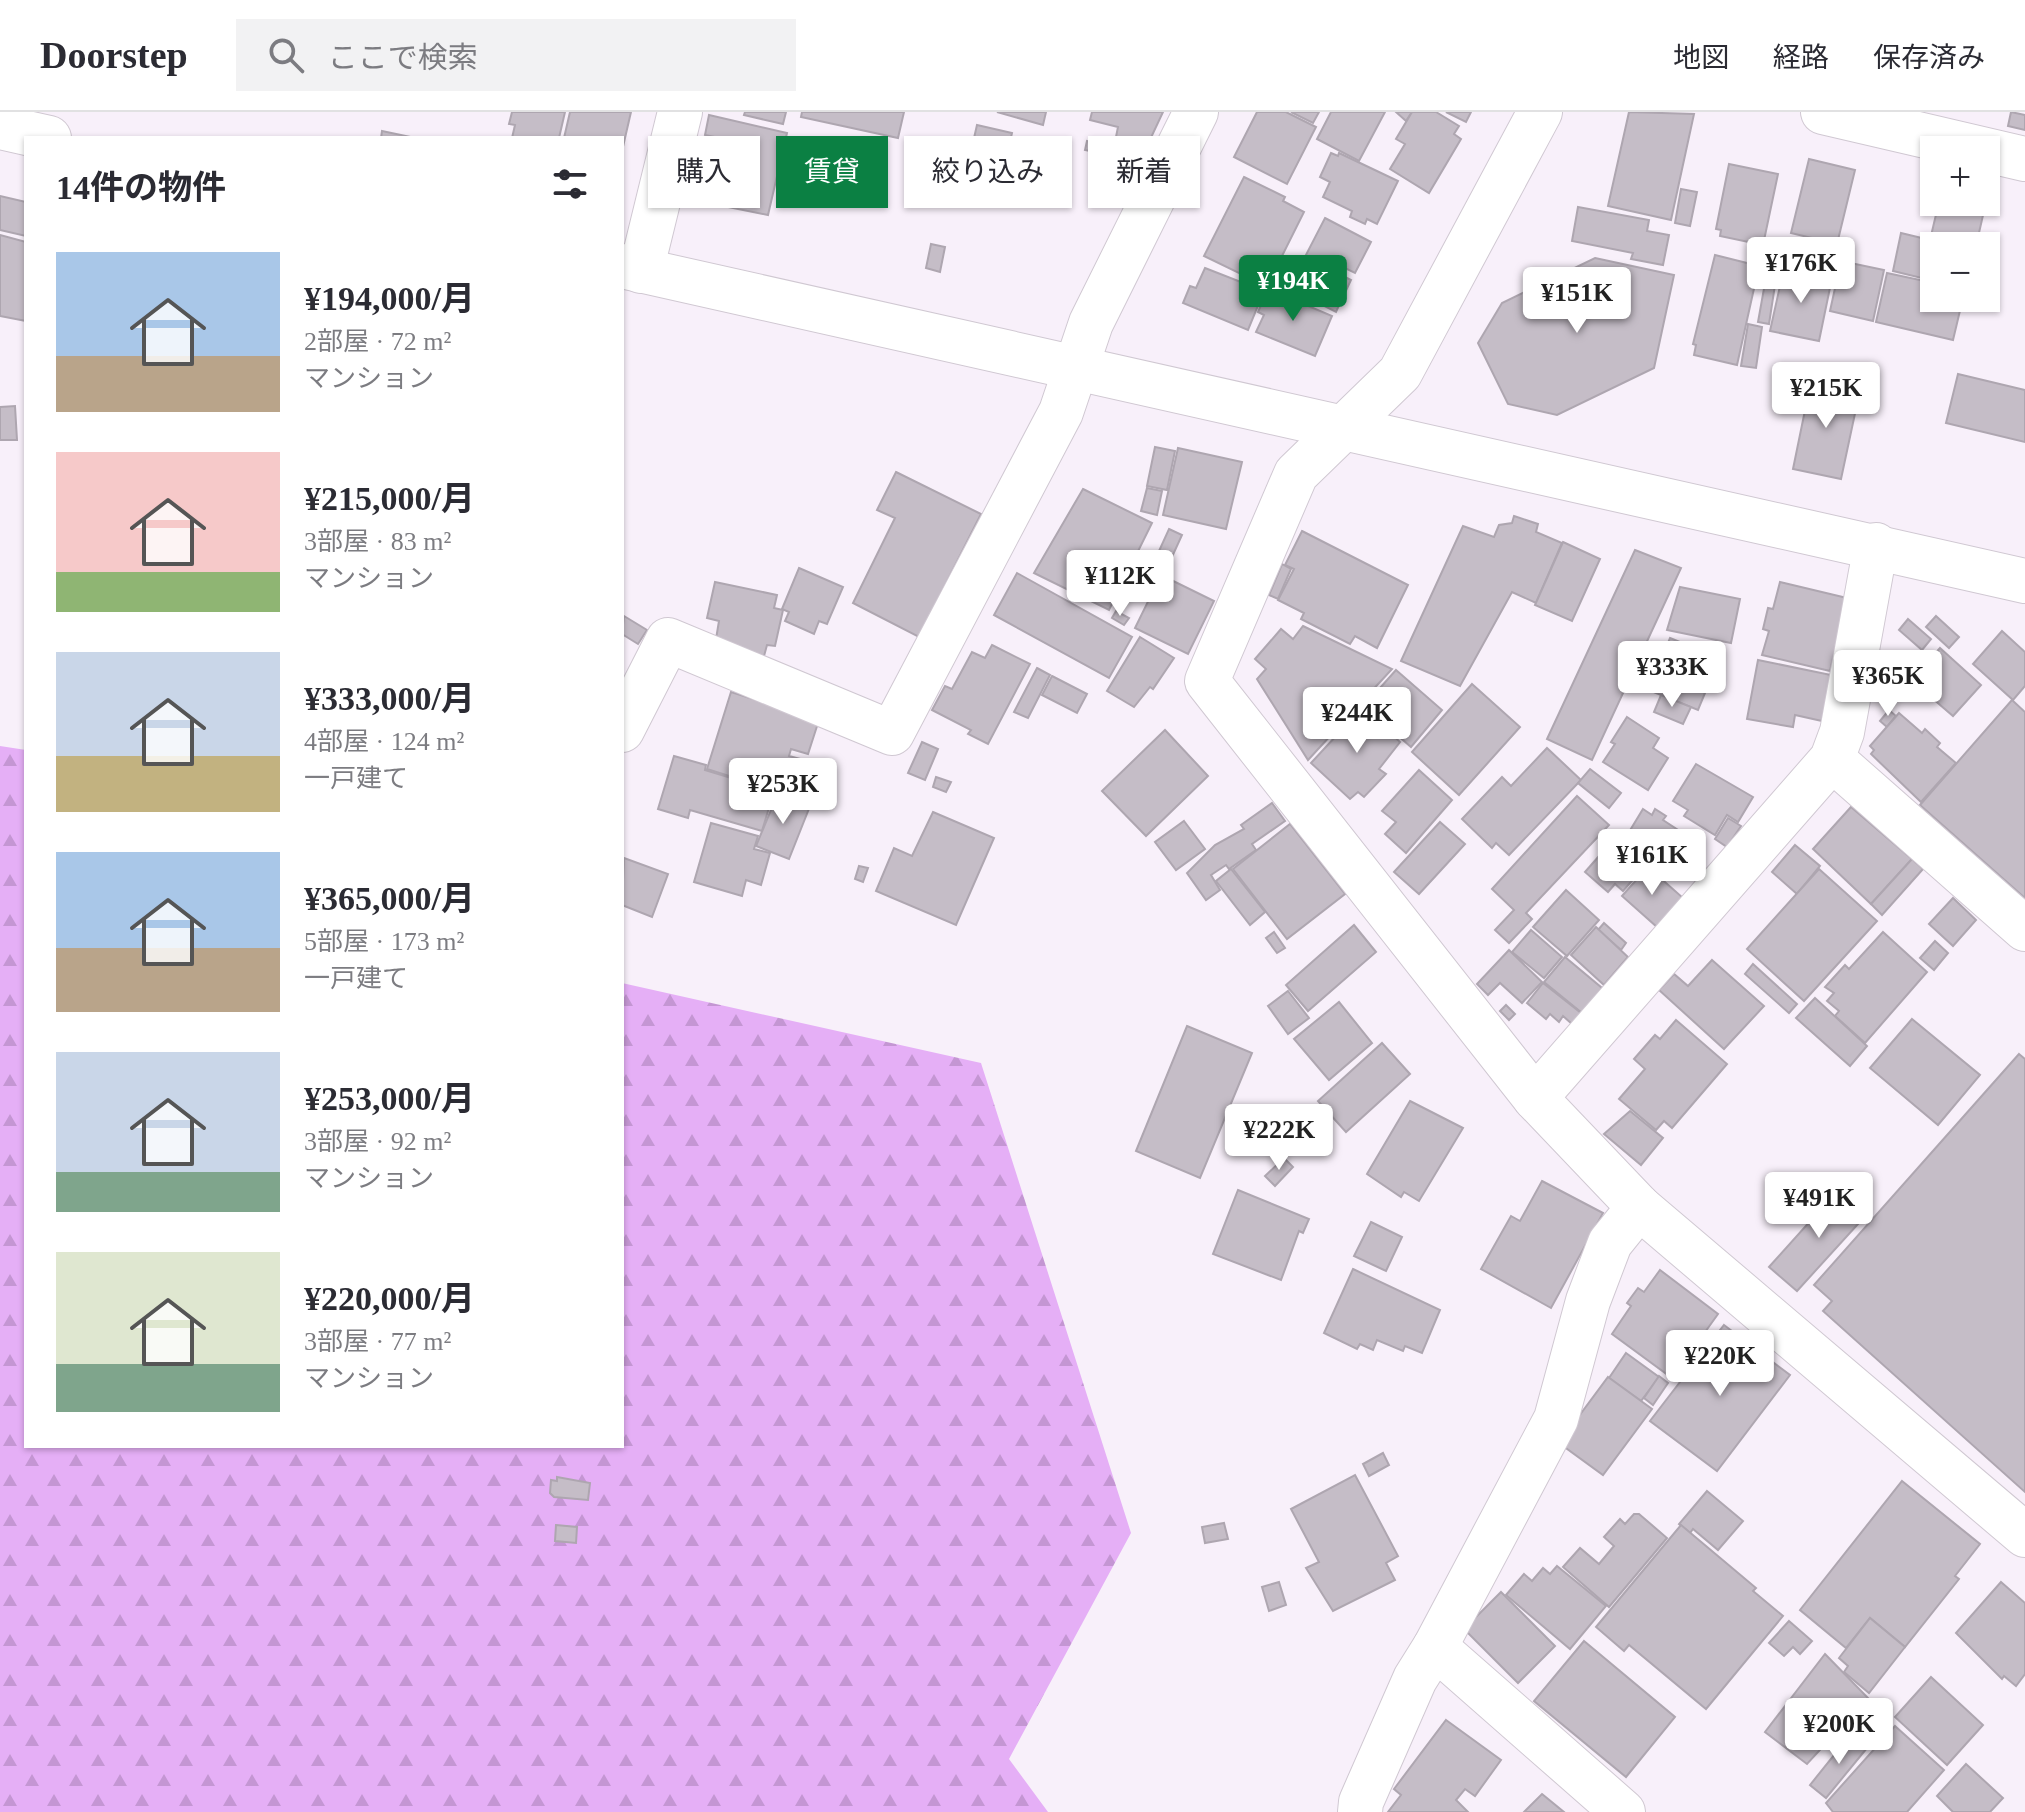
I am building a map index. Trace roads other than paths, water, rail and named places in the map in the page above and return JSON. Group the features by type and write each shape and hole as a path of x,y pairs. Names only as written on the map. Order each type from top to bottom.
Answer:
{"street":[{"path":"680,112 632,268 2024,580"},
{"path":"624,726 668,640 892,733 1061,412 1091,323 1196,112"},
{"path":"1540,112 1400,373 1296,474 1207,681 1535,1098 1639,1207 2025,1535"},
{"path":"1823,112 2025,159"},
{"path":"0,127 40,136"},
{"path":"1535,1098 1832,759 1842,732 1876,545"},
{"path":"1832,759 2025,929"},
{"path":"1360,1812 1361,1802 1415,1679 1556,1419 1588,1301 1610,1243 1639,1207"},
{"path":"1435,1647 1623,1812"}]}
